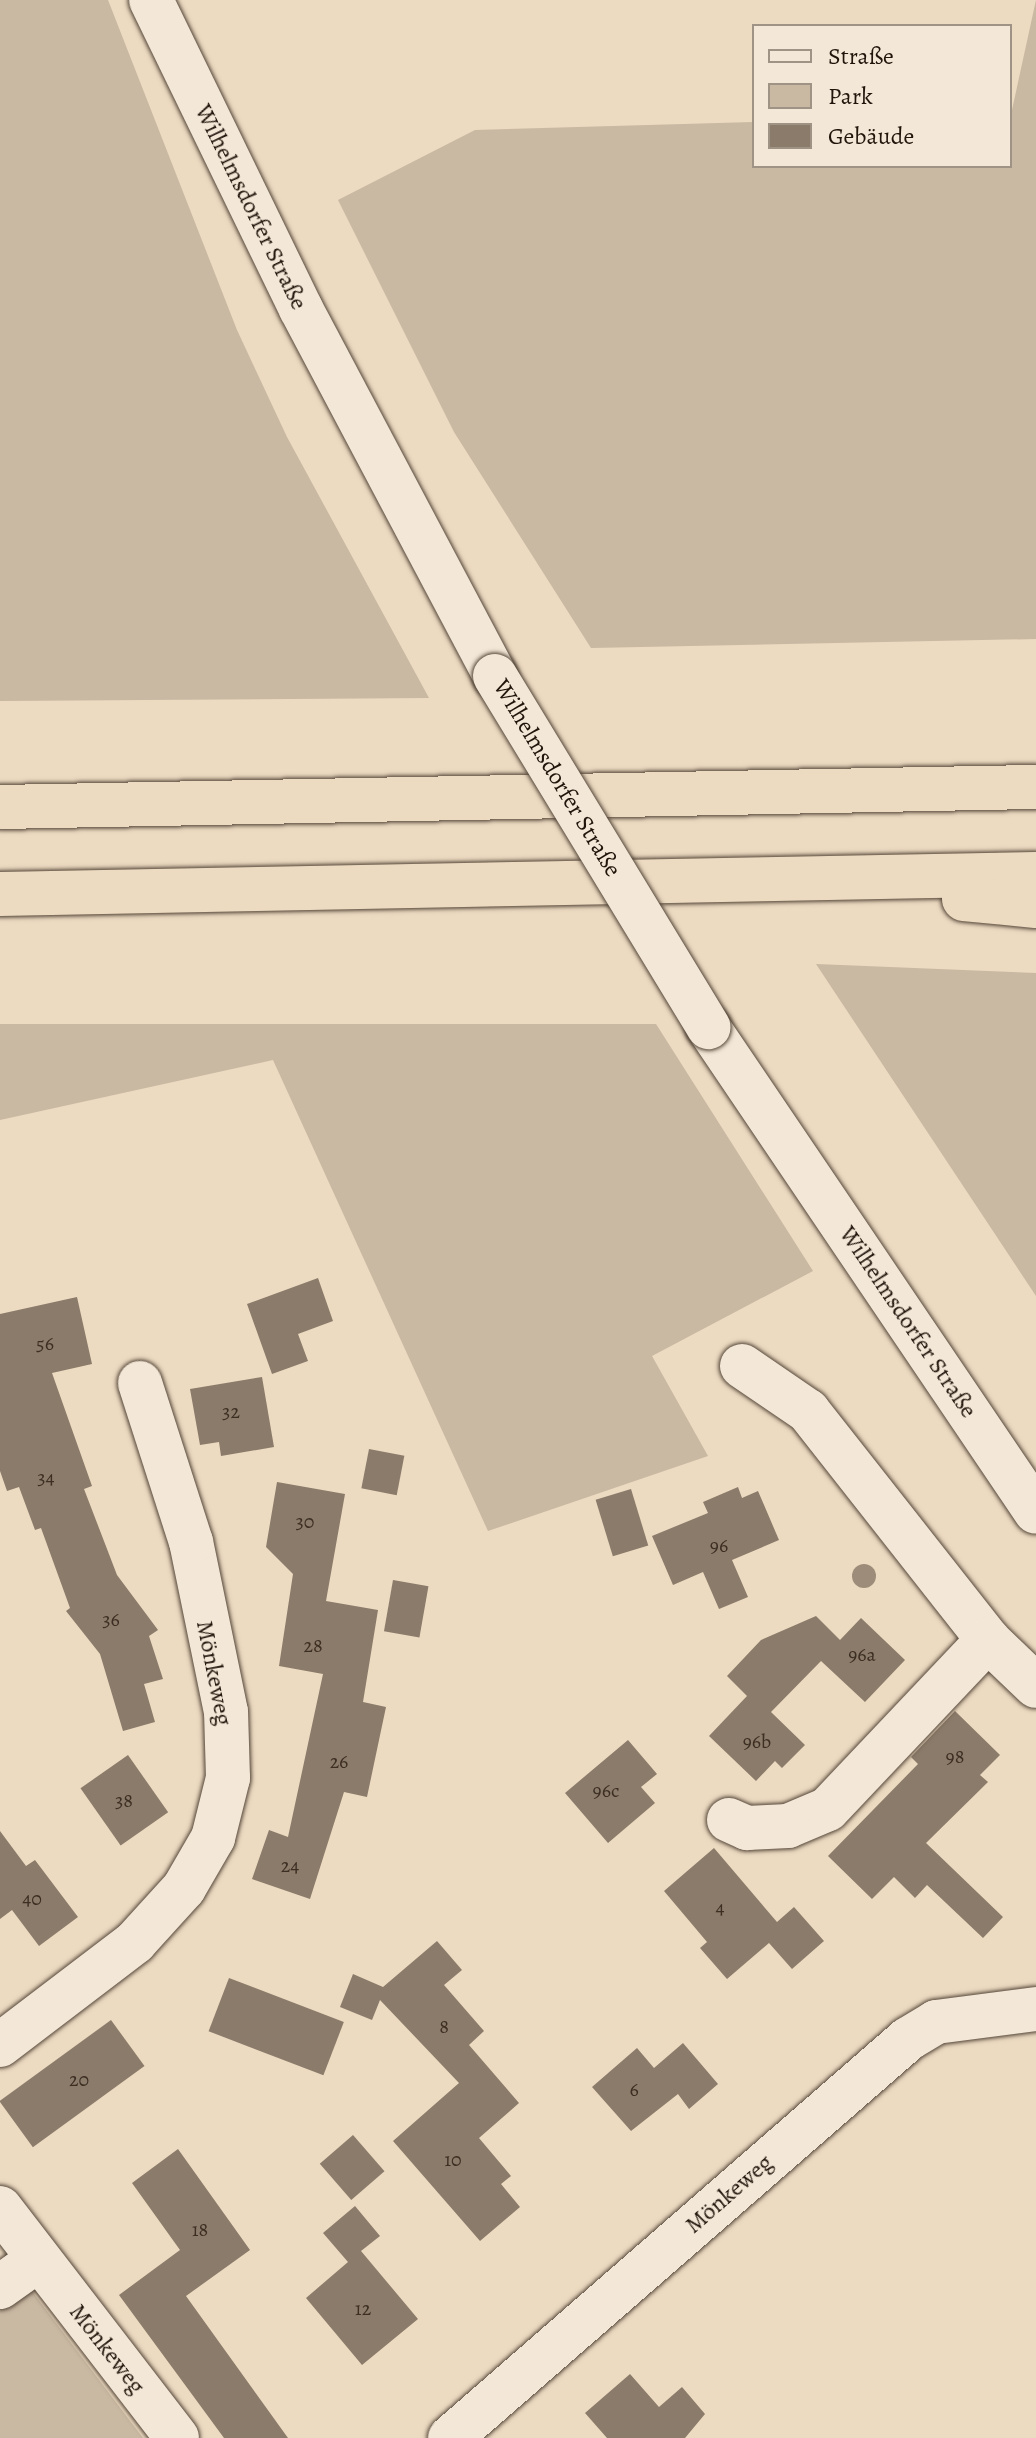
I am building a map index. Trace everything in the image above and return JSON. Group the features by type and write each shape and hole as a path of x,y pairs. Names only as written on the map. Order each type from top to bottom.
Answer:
{"highway":[{"path":"0,807 1036,787"},
{"path":"0,894 851,881 1036,874"},
{"path":"851,881 1036,906"}],"street":[{"name":"Wilhelmsdorfer Straße","path":"151,0 301,309 495,676 708,1027 1036,1512"},
{"path":"742,1366 808,1411 988,1640 1036,1686"},
{"name":"Mönkeweg","path":"0,2045 135,1942 184,1888 213,1838 228,1778 226,1712 191,1542 140,1383"},
{"path":"729,1820 747,1828 788,1826 828,1809 988,1640"},
{"name":"Mönkeweg","path":"450,2438 908,2039 936,2022 1036,2009"},
{"name":"Mönkeweg","path":"0,2208 177,2438"},
{"path":"0,2287 38,2260"}],"green space":[{"path":"0,0 108,0 237,330 287,437 429,698 0,701"},
{"path":"1036,0 1036,639 591,648 454,432 338,200 475,130 752,122 752,168 1012,168 1012,110"},
{"path":"816,964 1036,973 1036,1296"},
{"path":"0,1024 656,1024 813,1271 652,1356 708,1456 488,1531 273,1060 0,1120"},
{"path":"31,2290 143,2438 0,2438 0,2311"}],"building":[{"path":"318,1278 333,1321 298,1334 308,1361 272,1374 247,1304"},
{"path":"77,1297 92,1364 52,1373 92,1486 84,1489 117,1575 158,1630 149,1636 163,1679 144,1684 155,1722 123,1731 100,1654 66,1611 70,1608 41,1528 35,1530 19,1487 7,1491 0,1471 0,1314"},
{"path":"262,1377 274,1447 221,1456 219,1442 200,1445 190,1389"},
{"path":"369,1449 404,1456 397,1495 361,1488"},
{"path":"277,1482 345,1494 326,1601 378,1610 363,1702 386,1707 367,1797 344,1792 310,1899 252,1879 269,1830 288,1837 323,1674 279,1666 293,1574 266,1547"},
{"path":"738,1487 742,1498 758,1491 779,1540 732,1560 748,1597 719,1609 703,1572 673,1585 652,1536 708,1513 703,1502"},
{"path":"631,1489 648,1545 613,1556 596,1500"},
{"path":"393,1580 428,1586 419,1637 384,1631"},
{"path":"816,1616 840,1640 861,1618 905,1660 865,1702 821,1661 771,1712 805,1745 782,1768 775,1761 756,1781 709,1736 747,1696 727,1676 761,1640"},
{"path":"955,1711 1000,1755 980,1775 988,1782 926,1843 1003,1917 983,1938 927,1885 915,1898 894,1877 872,1899 828,1856 918,1764 911,1757"},
{"path":"628,1740 657,1774 641,1787 655,1803 608,1843 565,1793"},
{"path":"128,1755 168,1812 121,1846 80,1788"},
{"path":"0,1831 26,1866 35,1860 78,1917 39,1946 12,1910 0,1919"},
{"path":"714,1848 777,1922 794,1907 824,1941 792,1969 769,1943 727,1979 700,1948 707,1942 664,1891"},
{"path":"437,1941 462,1970 444,1985 484,2031 469,2045 519,2103 479,2138 511,2176 501,2184 520,2207 480,2241 393,2141 459,2083 380,2000 372,2020 340,2007 353,1974 383,1987"},
{"path":"229,1978 344,2022 323,2075 209,2031"},
{"path":"111,2020 145,2066 33,2147 0,2101"},
{"path":"683,2043 718,2084 689,2109 678,2094 631,2131 592,2087 637,2048 654,2068"},
{"path":"353,2135 384,2171 351,2200 320,2164"},
{"path":"178,2149 250,2250 186,2296 288,2438 224,2438 119,2295 180,2250 132,2183"},
{"path":"355,2206 380,2236 361,2251 418,2319 362,2365 306,2298 348,2262 323,2233"},
{"path":"630,2374 659,2407 682,2387 705,2414 685,2438 607,2438 585,2413"}]}
